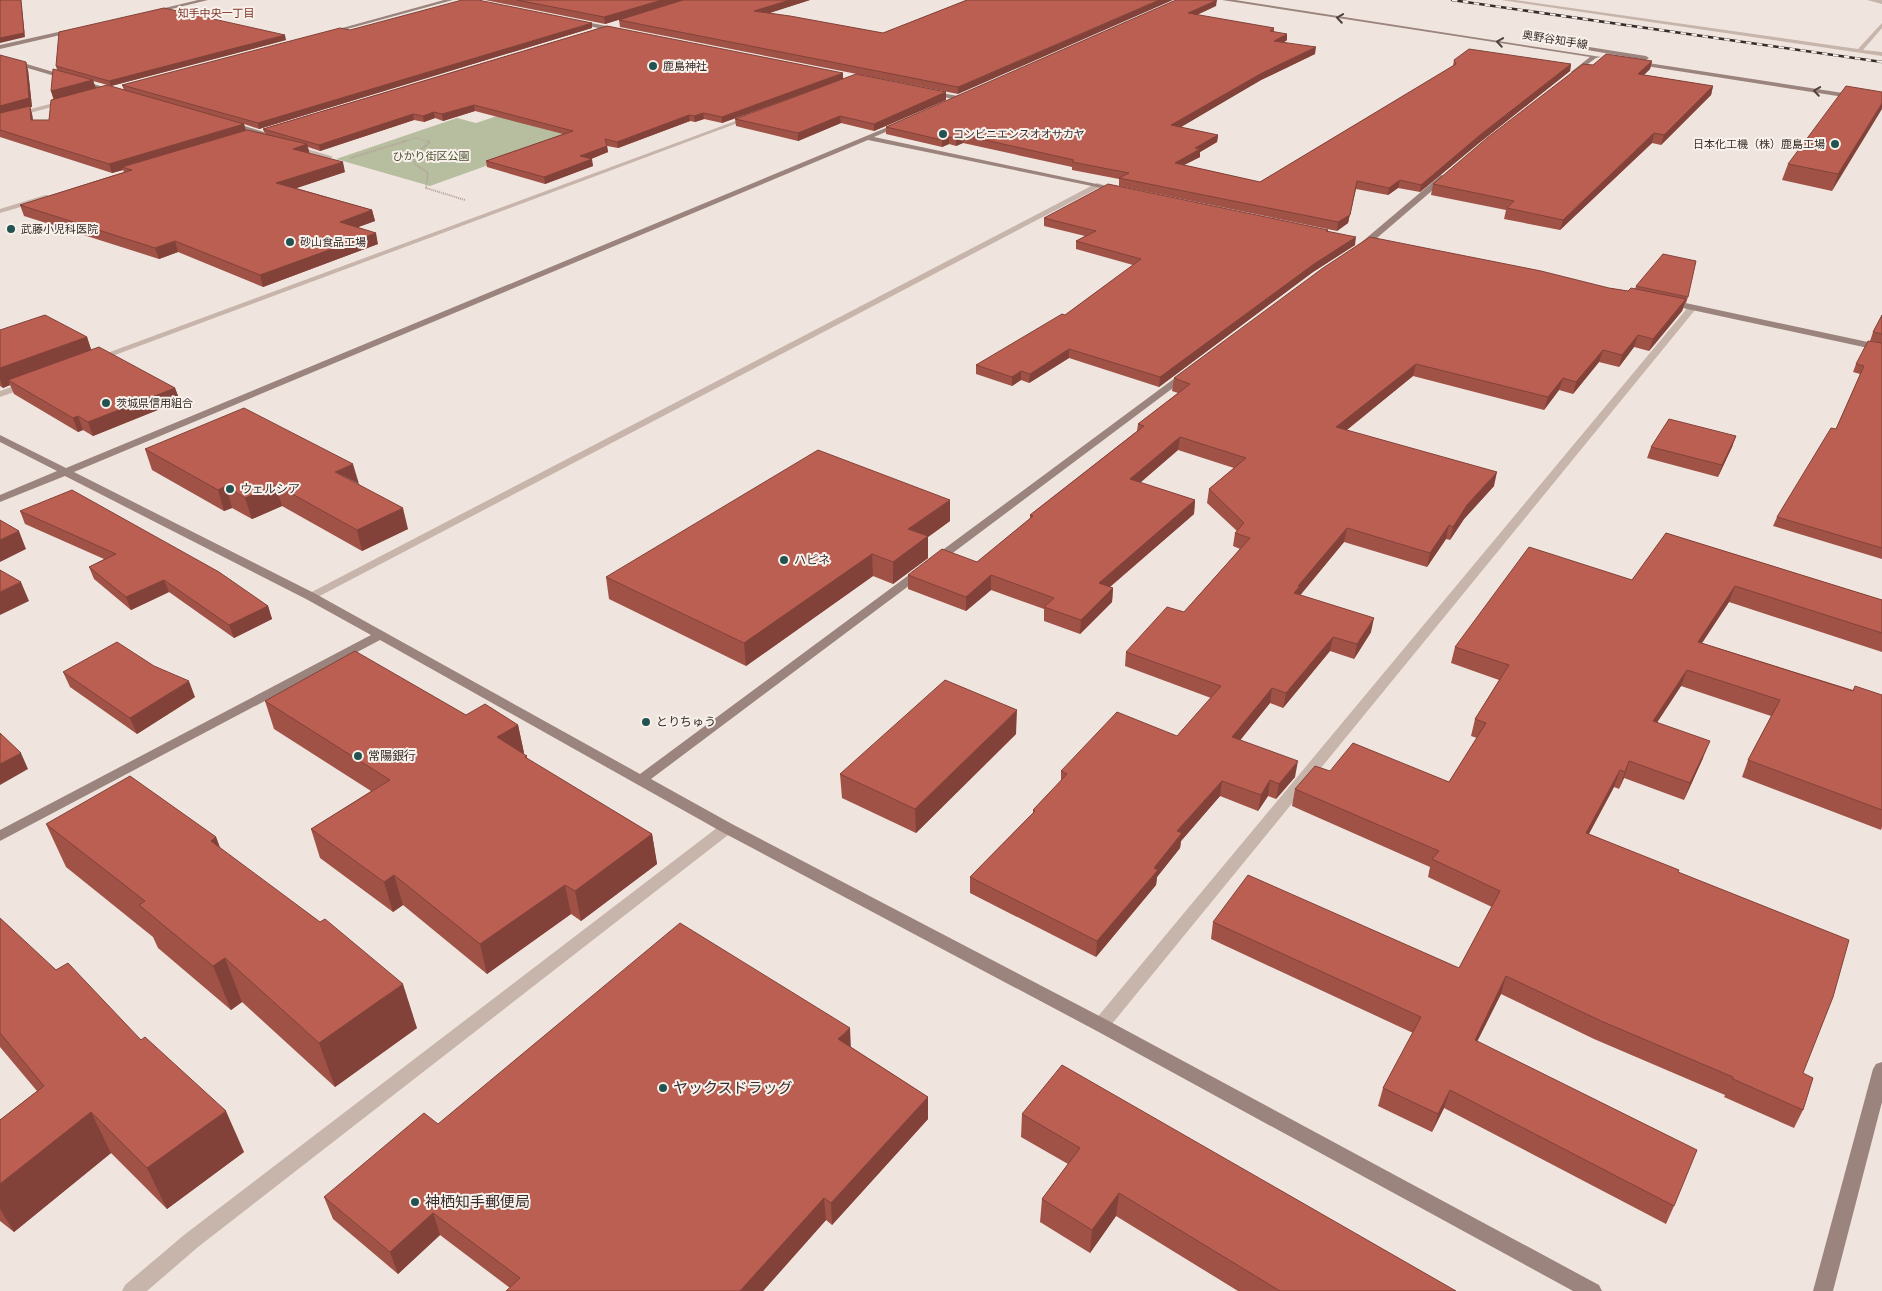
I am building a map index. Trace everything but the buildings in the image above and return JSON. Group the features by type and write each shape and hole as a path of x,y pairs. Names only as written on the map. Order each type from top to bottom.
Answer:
{"street":[{"path":"147,13 205,0"},
{"path":"318,35 450,0"},
{"name":"奥野谷知手線","path":"1225,0 1882,101"},
{"path":"1270,0 1366,14"},
{"path":"1504,0 1882,54"},
{"path":"1870,0 1882,2"},
{"name":"奥野谷知手線","path":"1386,17 1882,94"},
{"path":"568,20 623,31"},
{"path":"586,34 623,22"},
{"path":"1859,51 1882,25"},
{"path":"0,47 80,28"},
{"path":"1564,80 1594,56"},
{"path":"0,58 109,90"},
{"path":"91,95 109,90 121,90"},
{"path":"921,91 958,98"},
{"path":"940,106 967,94"},
{"path":"0,119 73,100"},
{"path":"83,363 756,115"},
{"path":"224,122 262,132"},
{"path":"0,499 904,122"},
{"path":"269,140 252,136 271,130"},
{"path":"868,138 1129,191"},
{"path":"286,145 329,157"},
{"path":"1354,252 1369,242 1452,171"},
{"path":"310,596 1100,185"},
{"path":"0,211 52,195"},
{"path":"1663,302 1882,348"},
{"path":"1101,1026 1692,308"},
{"path":"642,779 1198,365"},
{"path":"0,394 37,380"},
{"path":"0,438 310,596 727,828 1101,1026 1566,1285 1592,1291"},
{"path":"0,836 380,635"},
{"path":"132,1291 191,1241 727,828"},
{"path":"1822,1291 1882,1069"}],"path":[{"path":"345,160 416,138 430,142 413,156 416,164 428,173 426,188 499,210"}],"green space":[{"name":"ひかり街区公園","path":"699,50 769,64 430,186 336,159 457,118 476,123"}],"railway":[{"path":"1452,0 1882,62"}],"place":[{"name":"鹿島神社","path":"653,66"},
{"name":"コンビニエンスオオサカヤ","path":"943,134"},
{"name":"日本化工機（株）鹿島工場","path":"1835,144"},
{"name":"武藤小児科医院","path":"11,229"},
{"name":"砂山食品工場","path":"290,242"},
{"name":"茨城県信用組合","path":"106,403"},
{"name":"ウェルシア","path":"230,489"},
{"name":"ハピネ","path":"784,560"},
{"name":"とりちゅう","path":"646,722"},
{"name":"常陽銀行","path":"358,756"},
{"name":"ヤックスドラッグ","path":"663,1088"},
{"name":"神栖知手郵便局","path":"415,1202"}],"district":[{"name":"知手中央一丁目","path":"216,13"}]}
